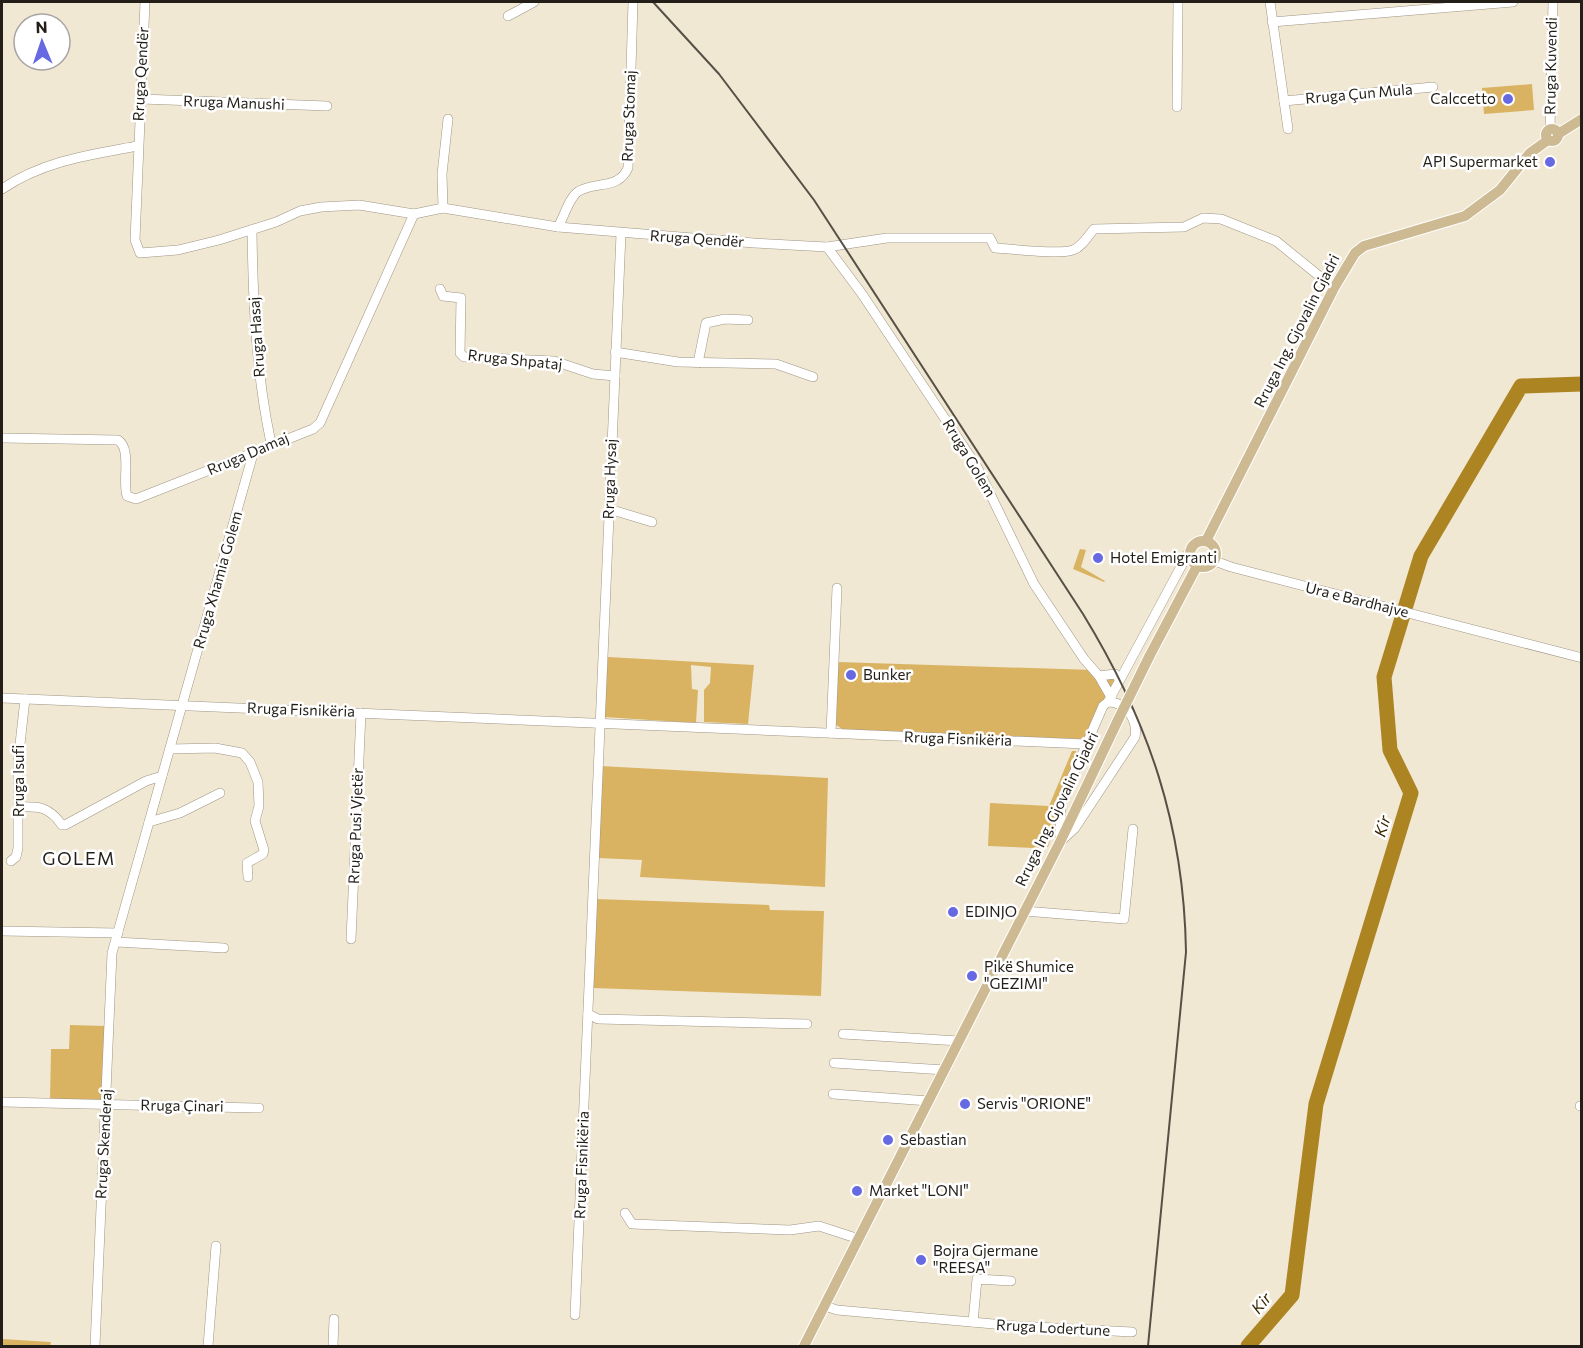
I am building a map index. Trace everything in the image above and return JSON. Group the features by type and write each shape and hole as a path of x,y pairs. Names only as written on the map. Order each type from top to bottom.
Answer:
{"main road":[{"name":"Rruga Ing. Gjovalin Gjadri","path":"1206,541 1334,288 1355,253 1364,246 1466,216 1500,190 1527,157 1552,134 1581,119"},
{"path":"1200,541 1206,541 1217,551 1215,561 1205,568 1197,566 1190,555 1191,548 1200,541"},
{"name":"Rruga Ing. Gjovalin Gjadri","path":"804,1347 1023,911 1060,842 1149,657 1197,566"}],"street":[{"name":"Rruga Qendër","path":"145,2 137,146 135,240 140,253 178,250 252,231 300,211 321,207 359,205 414,214 443,208 558,227 621,234 827,247 887,238 944,237 990,238 995,248 1073,250 1081,246 1094,229 1184,227 1212,217 1276,241 1334,288"},
{"path":"507,16 534,2"},
{"name":"Rruga Stomaj","path":"558,227 579,191 615,183 624,177 628,168 633,2"},
{"path":"1177,107 1178,2"},
{"name":"Rruga Çun Mula","path":"1270,2 1288,129"},
{"path":"1272,22 1513,2"},
{"name":"Rruga Kuvendi","path":"1552,134 1553,2"},
{"name":"Rruga Çun Mula","path":"1284,100 1433,87"},
{"name":"Rruga Manushi","path":"141,99 327,106"},
{"path":"443,208 442,174 448,119"},
{"path":"2,189 25,173 45,165 137,146"},
{"name":"Rruga Damaj","path":"2,438 118,440 125,450 124,487 127,496 136,499 253,454 271,443 312,429 320,423 414,214"},
{"name":"Rruga Hasaj","path":"252,231 254,313 262,402 271,443"},
{"name":"Rruga Hysaj","path":"600,723 621,234"},
{"name":"Rruga Golem","path":"827,247 862,294 977,467 1034,584 1084,659 1099,676 1109,700"},
{"name":"Rruga Shpataj","path":"440,289 443,296 461,298 460,353 464,357 554,361 592,374 615,376"},
{"path":"698,363 706,322 724,319 748,320"},
{"path":"615,352 670,362 782,365 813,377"},
{"name":"Rruga Xhamia Golem","path":"182,705 253,454"},
{"path":"609,509 652,522"},
{"path":"1060,842 1061,803 1085,744 1103,706 1109,700 1191,548"},
{"name":"Ura e Bardhajve","path":"1215,561 1581,658"},
{"path":"831,733 837,588"},
{"path":"1099,676 1115,674 1120,679"},
{"name":"Rruga Fisnikëria","path":"2,698 1085,744"},
{"name":"Rruga Isufi","path":"11,861 16,857 18,848 19,742 25,699"},
{"path":"1060,842 1075,828 1135,737 1133,721 1126,709 1109,700"},
{"name":"Rruga Skenderaj","path":"95,1347 110,965 182,705"},
{"name":"Rruga Pusi Vjetër","path":"351,939 361,713"},
{"name":"Rruga Fisnikëria","path":"575,1315 600,723"},
{"path":"170,749 228,749 242,753 250,762 259,791 255,821 264,850 263,854 247,863 248,878"},
{"path":"18,807 39,806 48,809 62,825 65,825 146,781 162,776"},
{"path":"149,822 180,813 220,793"},
{"name":"Rruga Ing. Gjovalin Gjadri","path":"1023,911 1124,919 1132,829"},
{"path":"2,931 117,938 224,948"},
{"path":"588,1014 598,1019 807,1024"},
{"path":"843,1034 959,1041"},
{"path":"834,1063 945,1070"},
{"path":"833,1094 929,1101"},
{"name":"Rruga Çinari","path":"2,1102 259,1108"},
{"path":"625,1213 632,1224 785,1230 812,1226 859,1239"},
{"path":"208,1347 216,1245"},
{"name":"Rruga Lodertune","path":"974,1322 976,1279 1011,1281"},
{"name":"Rruga Lodertune","path":"825,1306 837,1310 974,1322 1132,1332"},
{"path":"333,1347 334,1319"}],"shaded area":[{"name":"Calccetto","path":"1532,84 1534,110 1484,114 1482,88"},
{"path":"1080,549 1086,550 1081,567 1104,582 1073,569"},
{"path":"608,657 754,665 748,724 704,722 704,690 710,683 711,667 691,665 692,689 698,690 696,723 604,717"},
{"path":"838,662 1094,670 1117,681 1085,736 1080,739 844,730 836,725"},
{"path":"1072,751 1076,751 1076,758 1058,804 1055,814 1055,833 1048,847 1043,845 1041,851 1034,848 988,846 990,803 1049,806"},
{"path":"600,766 828,778 825,887 640,877 642,860 598,858"},
{"path":"596,899 769,905 770,910 824,911 821,996 593,988"},
{"path":"70,1025 106,1026 101,1103 50,1100 51,1049 69,1049"},
{"path":"2,1339 51,1342 50,1346 2,1346"}],"waterway":[{"name":"Kir","path":"1248,1346 1292,1295 1316,1104 1411,793 1390,750 1384,677 1421,556 1521,386 1582,384"}],"railway":[{"path":"653,2 719,74 814,200 1083,614 1127,695 1144,735 1170,818 1184,905 1186,952 1148,1346"}],"place":[{"name":"Calccetto","path":"1508,99"},
{"name":"API Supermarket","path":"1550,162"},
{"name":"Hotel Emigranti","path":"1098,558"},
{"name":"Bunker","path":"851,675"},
{"name":"EDINJO","path":"953,912"},
{"name":"Pikë Shumice \"GEZIMI\"","path":"972,976"},
{"name":"Servis \"ORIONE\"","path":"965,1104"},
{"name":"Sebastian","path":"888,1140"},
{"name":"Market \"LONI\"","path":"857,1191"},
{"name":"Bojra Gjermane \"REESA\"","path":"921,1260"}],"district":[{"name":"GOLEM","path":"79,859"}]}
